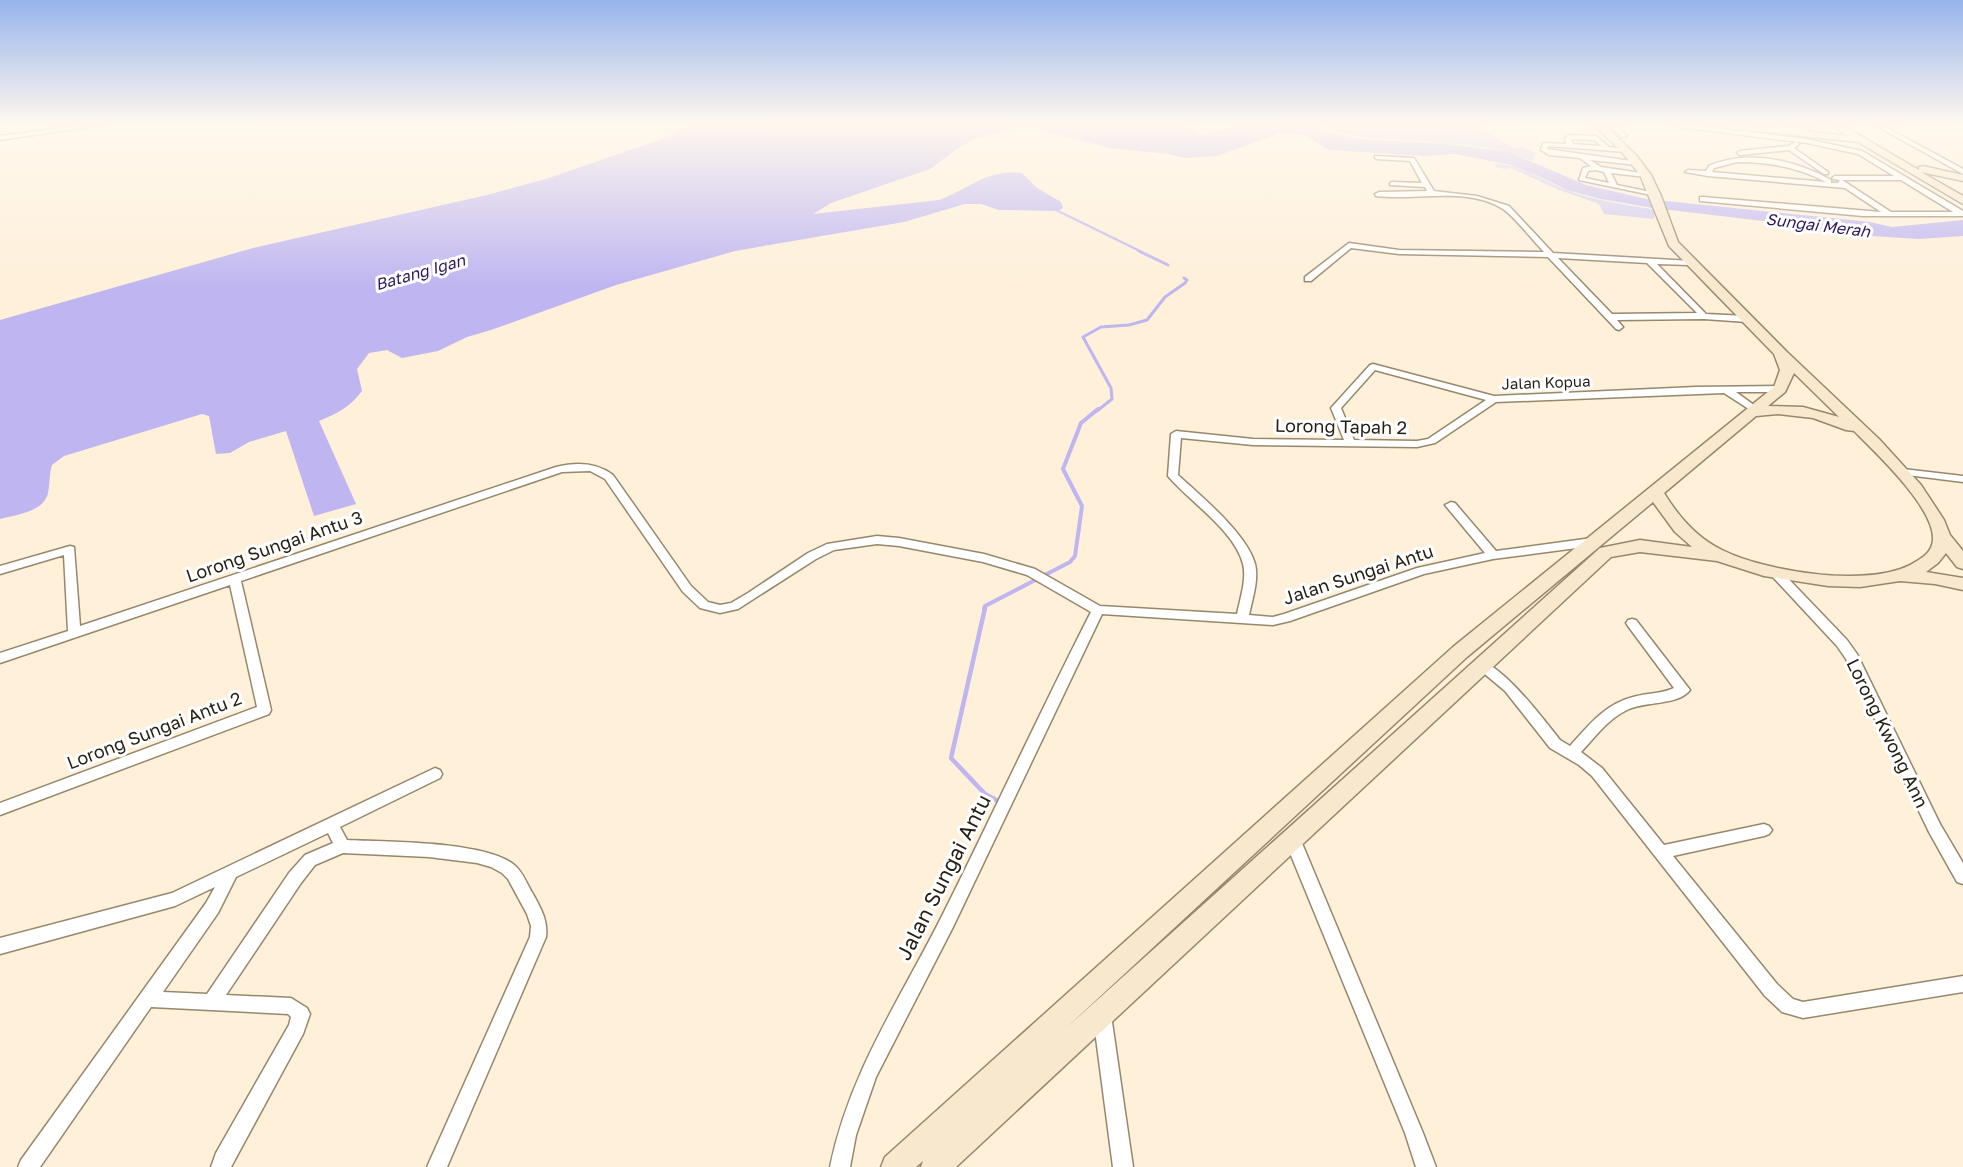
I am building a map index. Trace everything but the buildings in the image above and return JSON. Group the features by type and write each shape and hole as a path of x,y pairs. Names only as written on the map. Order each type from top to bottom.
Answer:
{"main road":[{"path":"1648,179 1657,197 1668,237 1689,263 1903,472 1934,516 1942,537 1963,562"},
{"path":"1933,179 1963,201"},
{"path":"1937,179 1963,192"},
{"path":"1963,180 1957,187 1963,192"},
{"path":"895,1167 1017,1073 1064,1031 1460,652 1780,389 1788,375 1787,363 1780,352"},
{"path":"1753,411 1775,409 1821,414 1867,435"},
{"path":"1654,491 1677,525 1702,546 1719,556"},
{"path":"1904,577 1927,564 1938,553 1942,537"},
{"path":"1064,1031 1102,1015 1292,836 1606,552 1640,546 1719,556 1775,572 1816,580 1872,580 1904,577 1935,578 1963,584"},
{"path":"935,1167 1017,1073"}],"street":[{"path":"1425,179 1433,195"},
{"path":"1583,179 1657,197"},
{"path":"1609,179 1611,186"},
{"path":"1794,179 1834,182 1879,179"},
{"path":"1828,179 1846,186 1890,215"},
{"path":"1831,179 1834,182"},
{"path":"1703,199 1890,215 1962,214 1907,179"},
{"path":"1392,184 1428,185"},
{"path":"1379,194 1478,197 1506,208 1619,327"},
{"path":"1308,279 1349,245 1399,252 1551,255 1689,263"},
{"path":"1649,260 1704,316"},
{"path":"1609,317 1704,316 1747,319"},
{"name":"Jalan Kopua","path":"1350,443 1336,408 1373,367 1494,399 1724,389 1780,389"},
{"path":"1724,389 1746,401 1753,411"},
{"name":"Lorong Tapah 2","path":"1242,619 1250,566 1245,551 1204,505 1173,476 1176,434 1253,442 1417,444 1431,441 1494,399"},
{"name":"Jalan Sungai Antu","path":"560,469 582,466 600,469 609,477 687,589 704,605 720,609 734,606 752,596 812,556 831,547 877,540 984,558 1031,572 1098,610 1273,621 1404,576 1493,555 1592,542"},
{"name":"Lorong Sungai Antu 3","path":"0,658 560,469"},
{"path":"1903,472 1963,479"},
{"path":"1451,505 1493,555"},
{"path":"0,570 70,550 74,633"},
{"name":"Lorong Kwong Ann","path":"1775,572 1842,642 1852,657 1934,828 1963,877"},
{"name":"Lorong Sungai Antu 2","path":"0,809 264,710 235,579"},
{"name":"Jalan Sungai Antu","path":"840,1167 847,1130 878,1055 1002,811 1098,610"},
{"path":"1571,754 1604,718 1629,703 1672,695 1683,690 1632,623"},
{"path":"1481,665 1510,688 1555,744 1592,766 1771,990 1788,1006 1803,1010 1963,984"},
{"path":"0,946 175,899 332,826 435,774"},
{"path":"332,826 342,846"},
{"path":"1662,852 1764,830"},
{"path":"1292,836 1410,1122 1426,1167"},
{"path":"211,1002 295,878 310,860 342,846 473,855 495,861 507,868 541,922 538,937 437,1167"},
{"path":"28,1167 212,908 230,874"},
{"path":"147,999 291,1006 301,1014 297,1028 221,1167"},
{"path":"1102,1015 1123,1167"}],"shaded area":[{"path":"1536,179 1544,179 1588,197 1655,210 1654,219 1604,214 1599,204"}],"water":[{"name":"Batang Igan","path":"544,179 900,179 831,203 813,214 939,200 982,179 1028,179 1037,188 1061,202 1063,208 1058,211 999,210 981,204 965,204 904,222 735,251 616,285 467,337 438,351 402,358 387,350 369,353 357,369 362,391 343,409 319,421 356,504 314,516 286,431 249,442 230,453 216,454 209,416 202,414 64,456 52,465 48,493 41,505 28,512 0,519 0,320 253,248 487,195"},
{"name":"Sungai Merah","path":"1545,179 1573,179 1586,185 1647,199 1870,222 1892,227 1963,220 1963,236 1919,239 1855,235 1653,208 1601,199 1567,190"}],"waterway":[{"path":"1056,210 1142,252"},
{"path":"1139,251 1168,265"},
{"path":"1097,411 1112,399 1111,388 1083,337 1101,327 1129,325 1147,320 1165,297 1185,283 1187,280 1184,278"},
{"path":"984,609 985,606 1070,562 1075,556 1082,506 1063,469 1081,423 1098,409"},
{"path":"985,608 951,758 985,794 996,800"}]}
